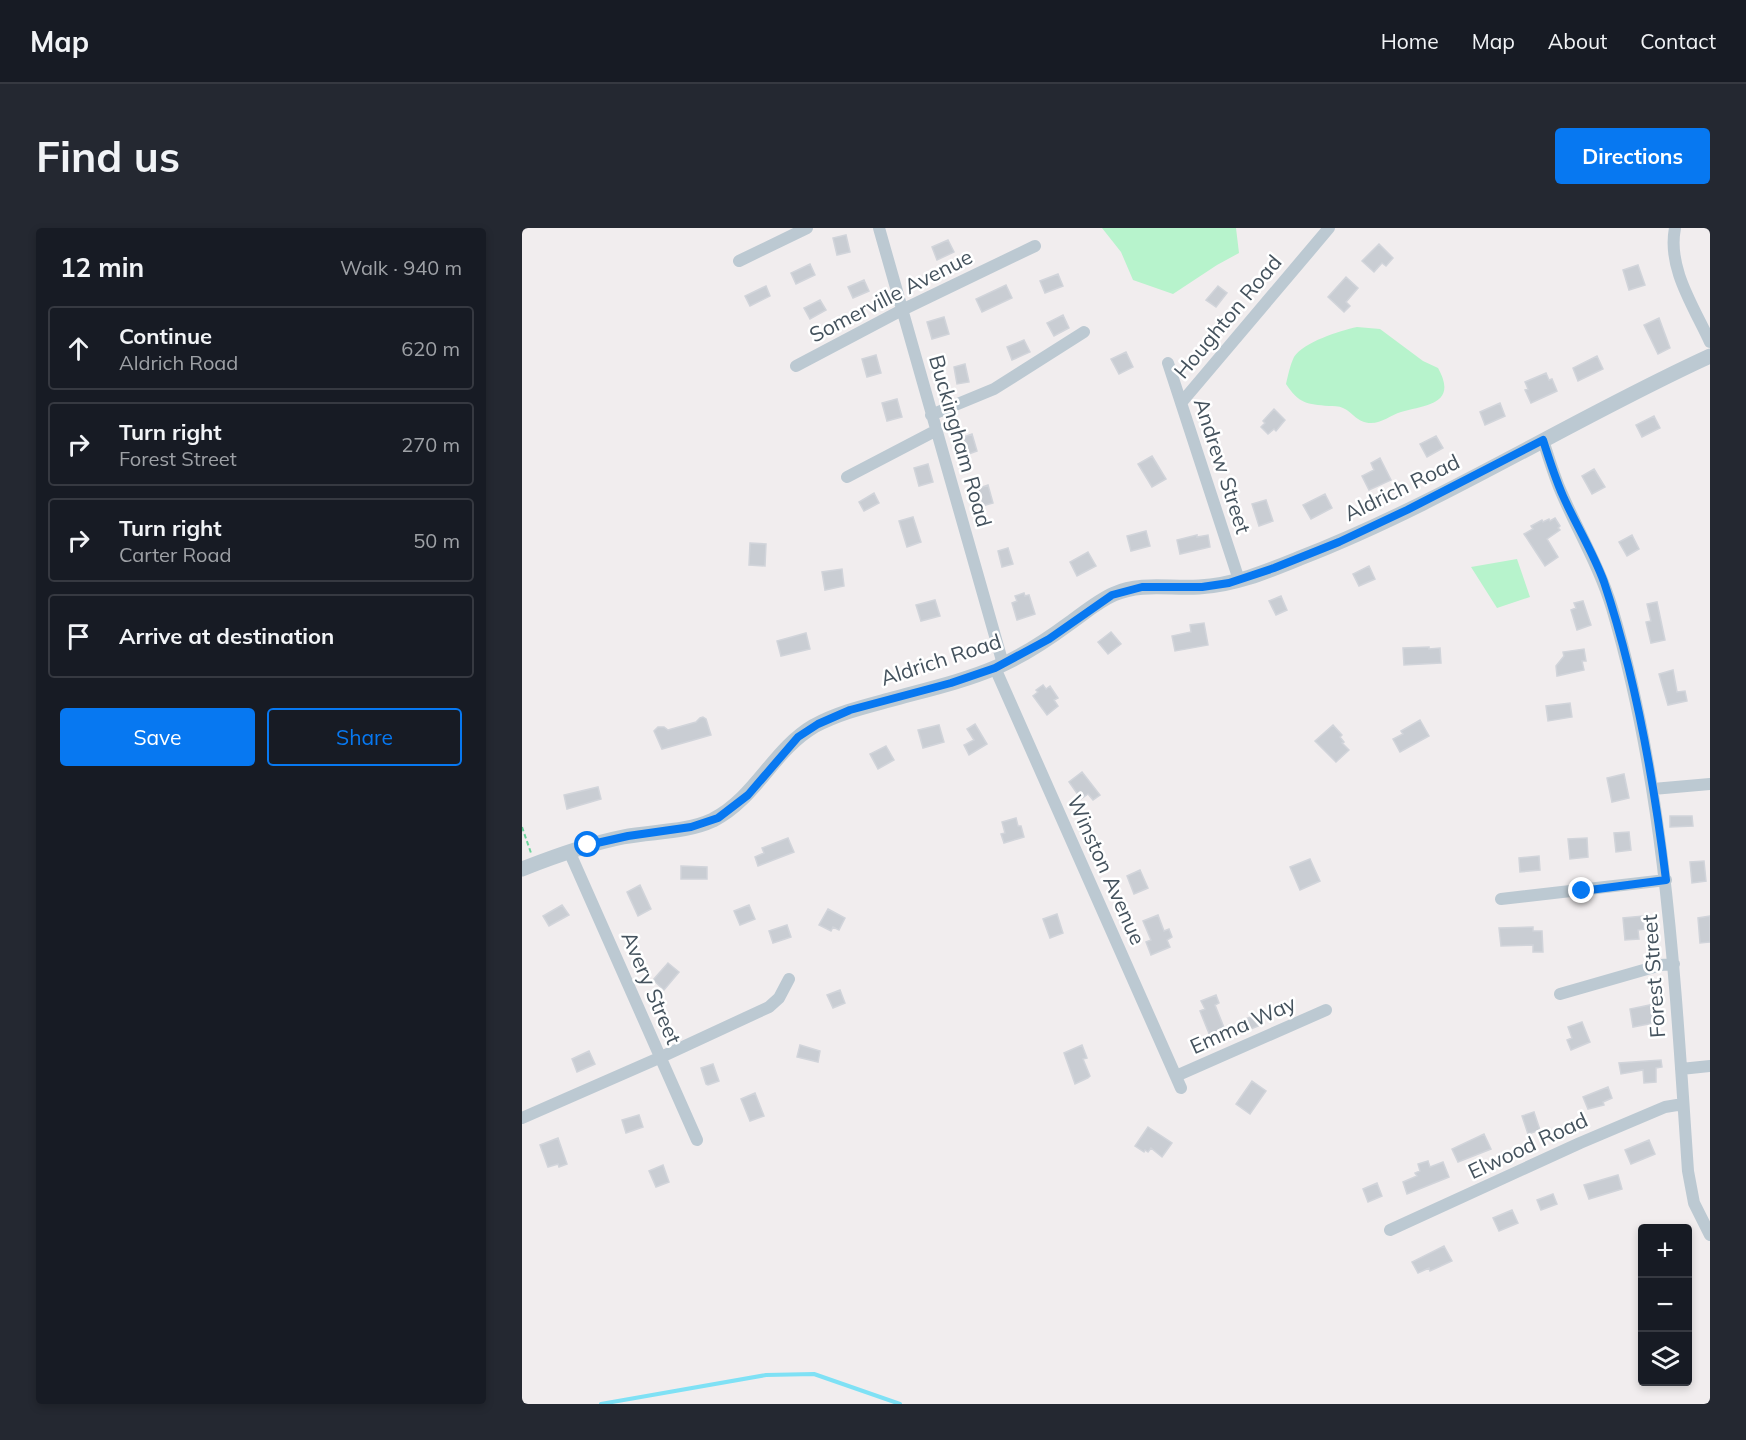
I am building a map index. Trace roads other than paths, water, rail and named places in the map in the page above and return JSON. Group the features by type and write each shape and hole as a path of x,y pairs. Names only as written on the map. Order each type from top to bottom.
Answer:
{"street":[{"path":"739,261 807,228"},
{"name":"Buckingham Road","path":"879,228 931,416 937,430 999,666"},
{"name":"Houghton Road","path":"1180,403 1329,228"},
{"path":"1675,228 1673,248 1675,264 1710,342"},
{"name":"Somerville Avenue","path":"796,366 902,310 1035,246"},
{"path":"931,416 994,388 1084,332"},
{"name":"Aldrich Road","path":"529,867 569,851 609,840 706,823 738,804 790,745 818,724 850,710 951,683 999,666 1049,639 1101,601 1121,591 1142,587 1202,587 1239,580 1302,558 1414,506 1710,356"},
{"name":"Andrew Street","path":"1168,363 1239,580"},
{"path":"847,477 937,430"},
{"name":"Forest Street","path":"1543,440 1559,486 1596,563 1612,609 1631,681 1653,789 1666,880 1691,1192 1701,1220 1710,1235"},
{"name":"Winston Avenue","path":"999,666 1181,1088"},
{"path":"1653,789 1710,784"},
{"name":"Avery Street","path":"569,851 697,1140"},
{"path":"1501,899 1666,880"},
{"path":"1560,994 1661,965 1674,964"},
{"path":"522,1118 771,1006 779,998 789,979"},
{"name":"Emma Way","path":"1176,1076 1326,1010"},
{"path":"1681,1069 1710,1066"},
{"name":"Elwood Road","path":"1390,1230 1580,1143 1665,1107 1683,1104"}],"waterway":[{"path":"601,1404 766,1375 814,1374 900,1404"}]}
